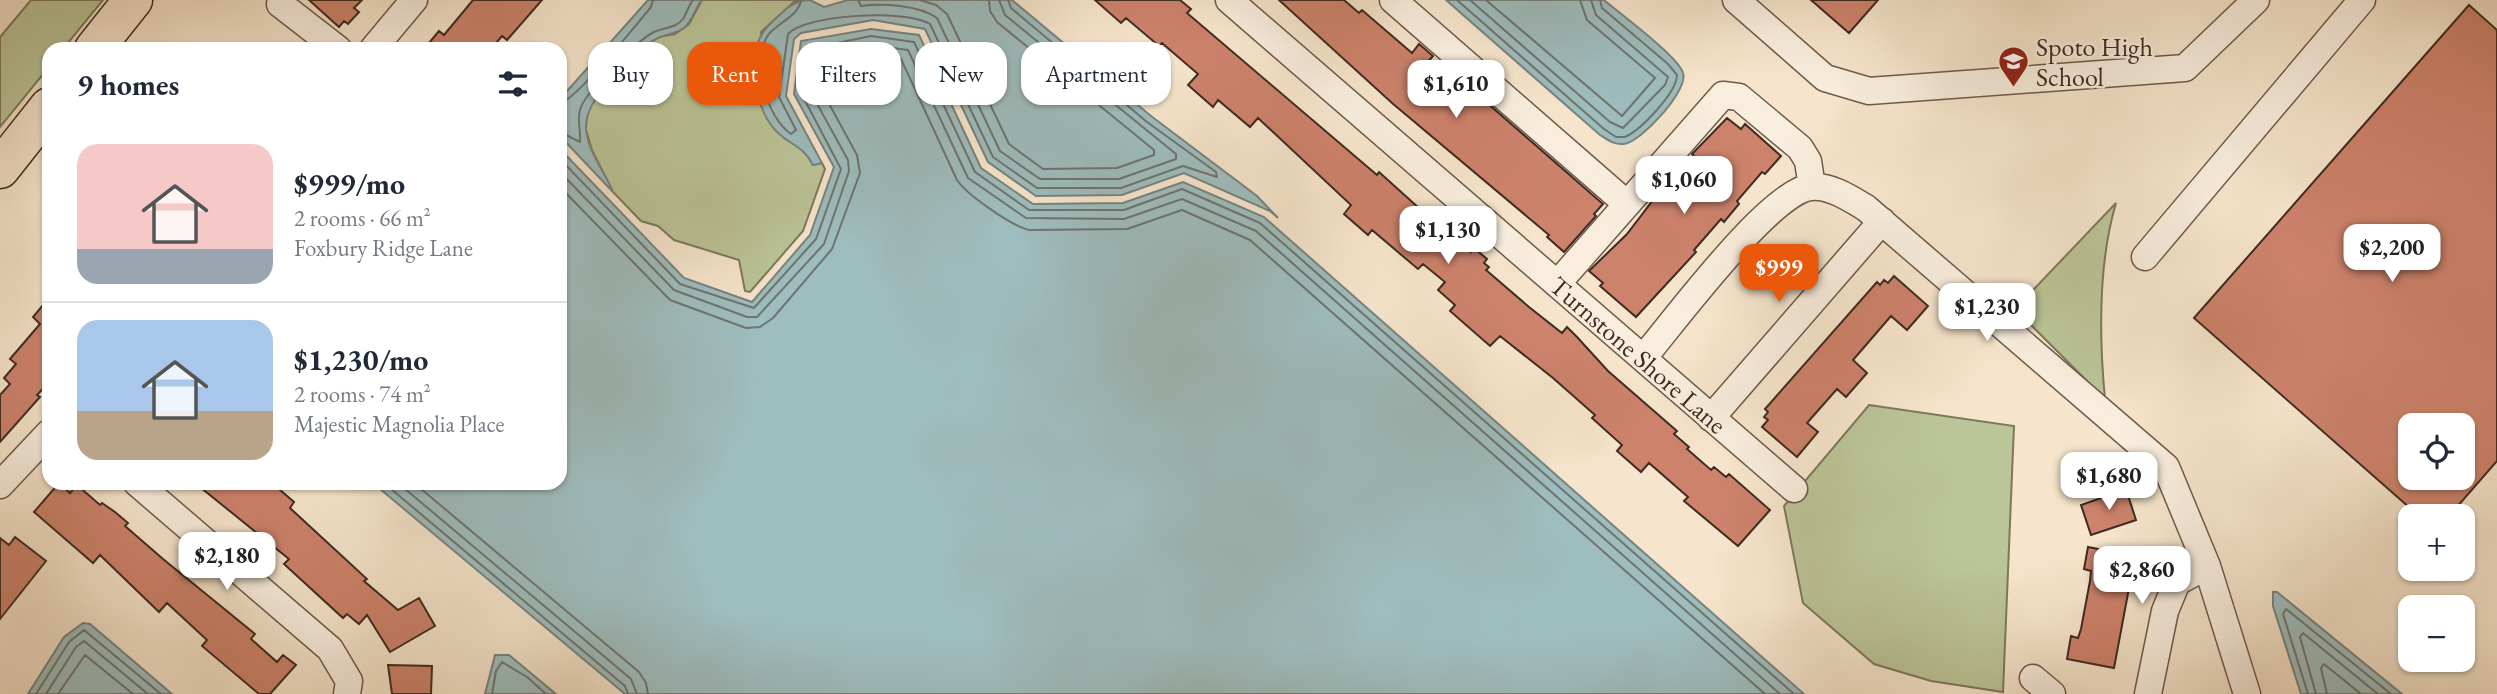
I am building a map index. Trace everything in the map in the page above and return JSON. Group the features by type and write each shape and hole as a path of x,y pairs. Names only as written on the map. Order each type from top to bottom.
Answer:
{"highway":[{"path":"100,42 133,0"},
{"path":"0,169 42,116"}],"street":[{"path":"379,42 414,0"},
{"name":"Turnstone Shore Lane","path":"1229,0 1794,489"},
{"path":"1393,0 1627,204"},
{"path":"1736,0 1825,78 1869,91 2185,68 2256,0"},
{"path":"2145,257 2362,0"},
{"path":"280,4 329,42"},
{"path":"1557,284 1716,101 1728,94 1739,97 1800,148 1808,161 1812,187"},
{"path":"1643,358 1769,212 1789,196 1812,187 1837,192 1866,208 2166,467 2207,566 2247,694"},
{"path":"1712,418 1882,221"},
{"path":"0,485 42,440"},
{"path":"145,490 330,649 349,681 346,694"},
{"path":"2148,694 2165,611 2177,582 2207,566"}],"green space":[{"path":"31,0 103,0 69,42 42,42 42,76 0,127 0,37"},
{"path":"702,0 803,0 794,2 761,32 763,42 687,42 687,105 777,105 784,138 805,150 813,165 822,163 825,169 803,231 750,292 745,291 739,260 674,240 658,226 641,221 613,192 592,150 586,130 587,110 591,105 673,105 673,42 652,42 658,37 675,34 689,24"},
{"path":"2116,203 2103,275 2102,350 2105,399 2015,309"},
{"path":"1869,405 2014,426 2003,692 1931,681 1874,664 1803,603 1784,506"}],"water":[{"path":"648,0 702,0 685,27 651,42 611,42"},
{"path":"810,0 824,7 848,0 1012,0 1062,42 1021,42 1021,105 1138,105 1257,196 1278,218 1270,211 1184,173 1122,195 1036,196 988,162 961,105 1007,105 1007,42 931,42 925,29 873,20 801,33 794,39 786,96 822,163 813,165 803,152 776,131 761,105 782,105 782,42 759,42 770,24 788,8"},
{"path":"1446,0 1604,0 1671,57 1683,73 1683,81 1679,91 1652,125 1632,141 1614,143 1600,135"},
{"path":"871,29 919,35 922,42 915,42 915,105 952,105 981,168 1033,204 1123,203 1183,182 1264,217 1804,694 625,694 381,490 567,490 567,156 684,278 752,302 810,235 834,167 800,105 901,105 901,42 801,42"},
{"path":"588,68 588,105 593,105 587,117 587,137 613,192 567,143 567,91"},
{"path":"2273,592 2277,592 2402,694 2301,694 2273,606"},
{"path":"83,623 90,624 172,694 28,694 64,637"},
{"path":"495,655 509,655 556,694 485,694"}],"building":[{"path":"309,0 362,0 354,8 359,12 348,24 344,21 339,27"},
{"path":"473,0 542,0 507,40 502,36 497,42 430,42 439,31 444,35"},
{"path":"1095,0 1180,0 1191,9 1187,13 1377,175 1379,172 1471,252 1474,248 1487,259 1484,263 1489,267 1486,270 1529,307 1562,333 1567,327 1608,371 1677,431 1674,434 1689,447 1687,449 1711,470 1714,467 1726,477 1729,474 1770,510 1738,546 1684,501 1688,497 1649,463 1641,472 1617,451 1622,445 1592,418 1595,415 1553,378 1500,336 1490,346 1450,311 1455,305 1438,290 1445,282 1423,264 1418,269 1372,230 1368,235 1344,214 1351,205 1258,118 1250,127 1218,100 1213,107 1188,85 1198,74 1171,51 1171,42 1154,42 1126,18 1121,23"},
{"path":"1279,0 1344,0 1359,13 1362,10 1412,53 1419,44 1433,56 1425,65 1462,97 1470,88 1603,204 1594,214 1596,216 1564,252 1547,237 1549,235 1392,103"},
{"path":"1811,0 1878,0 1849,33"},
{"path":"2469,5 2497,30 2497,461 2475,486 2475,413 2398,413 2398,490 2472,490 2459,504 2405,504 2194,318"},
{"path":"1727,118 1741,129 1745,124 1781,156 1765,174 1762,172 1737,201 1739,204 1724,222 1721,219 1694,250 1696,252 1636,317 1600,286 1603,283 1589,271 1627,234 1663,187 1667,191 1695,157 1692,154"},
{"path":"1894,276 1928,306 1907,330 1891,316 1853,360 1867,373 1846,397 1837,389 1807,423 1818,432 1797,457 1762,427 1768,420 1764,417 1768,412 1765,409 1877,282 1880,285 1884,280 1888,283"},
{"path":"42,306 42,390 37,395 40,397 0,442 0,395 10,384 4,378 16,364 10,359 40,324 33,317"},
{"path":"2126,489 2136,520 2091,535 2081,505"},
{"path":"53,490 67,490 70,493 73,490 83,490 100,505 102,503 115,512 128,523 125,526 255,634 251,639 277,662 283,655 296,665 270,694 259,694 202,646 207,640 167,603 159,612 100,555 93,563 34,512"},
{"path":"204,490 280,490 294,502 290,508 367,579 364,581 398,610 419,598 435,626 390,652 367,615 359,624 347,614 343,618 284,564 289,559"},
{"path":"15,537 46,561 0,619 0,538 9,545"},
{"path":"2088,547 2135,556 2114,668 2067,659 2071,636 2078,638 2081,629 2090,581 2091,571 2084,569"},
{"path":"388,665 432,666 431,694 392,694"}],"place":[{"name":"Spoto High School","path":"2013,89"}]}
